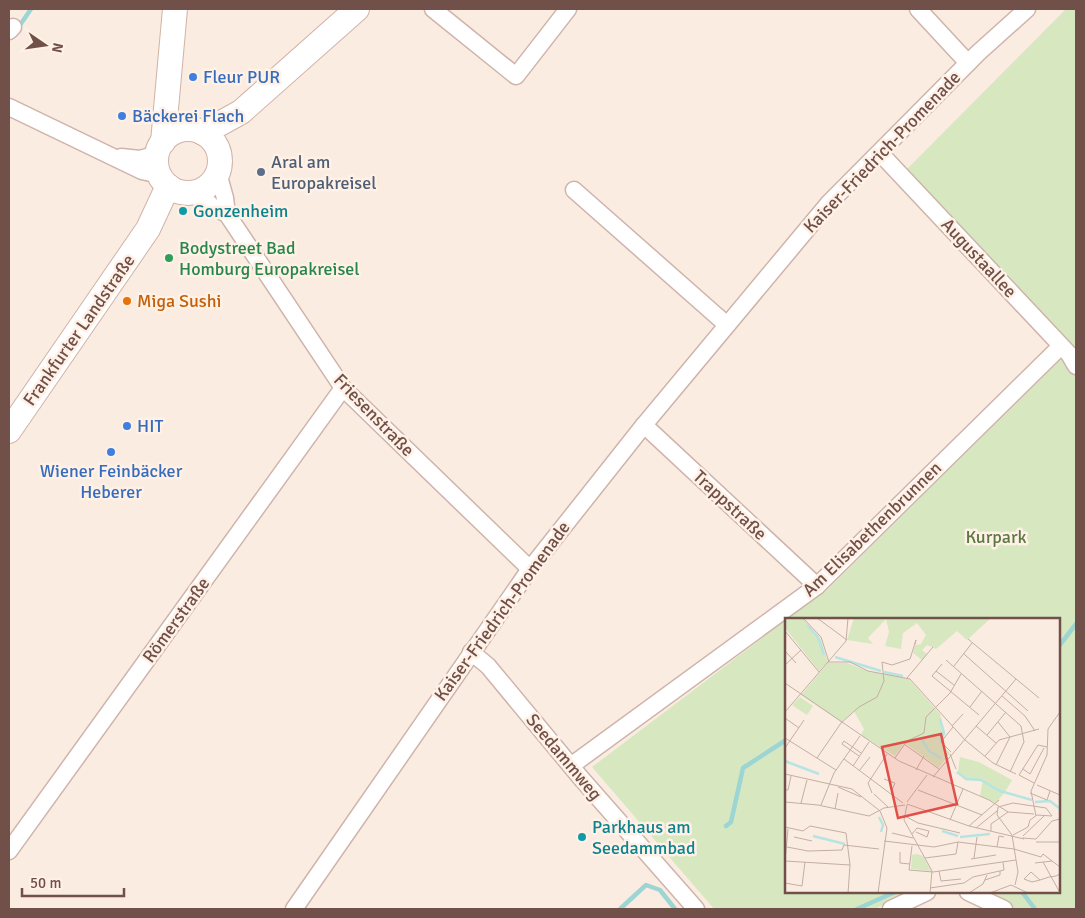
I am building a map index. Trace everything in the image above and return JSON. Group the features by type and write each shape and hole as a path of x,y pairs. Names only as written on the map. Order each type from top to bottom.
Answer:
{"street":[{"path":"175,9 167,90 177,163"},
{"path":"177,163 241,112 357,9"},
{"path":"433,9 516,76 568,9"},
{"path":"918,9 968,63"},
{"name":"Kaiser-Friedrich-Promenade","path":"294,909 530,569 644,425 828,204 968,63 1027,9"},
{"path":"9,107 109,156 177,163 206,188 219,166 241,112"},
{"path":"177,163 211,139 217,148 219,166"},
{"name":"Augustaallee","path":"880,153 1061,346 1076,366"},
{"name":"Friesenstraße","path":"177,163 213,208 227,214"},
{"name":"Frankfurter Landstraße","path":"9,431 148,229 177,163"},
{"name":"Friesenstraße","path":"219,166 227,214 343,388 530,569"},
{"path":"574,190 726,325"},
{"name":"Am Elisabethenbrunnen","path":"572,765 817,586 1061,346"},
{"name":"Römerstraße","path":"9,851 343,388"},
{"name":"Trappstraße","path":"644,425 817,586"},
{"name":"Seedammweg","path":"471,652 488,666 696,909"},
{"path":"891,909 925,893"},
{"path":"970,893 1004,909"}],"green space":[{"name":"Kurpark","path":"1066,9 1076,9 1076,909 1011,909 988,893 1060,893 1060,618 788,618 826,591 1072,348 906,170"},
{"path":"785,621 785,893 907,893 875,909 714,909 592,767"}],"waterway":[{"path":"18,28 31,9"},
{"path":"1060,645 1076,624"},
{"path":"726,826 731,822 743,768 785,741"},
{"path":"620,909 646,885 660,890 675,909"},
{"path":"857,909 893,893"},
{"path":"1023,893 1035,909"}],"place":[{"name":"Fleur PUR","path":"193,77"},
{"name":"Bäckerei Flach","path":"122,116"},
{"name":"Aral am Europakreisel","path":"261,172"},
{"name":"Gonzenheim","path":"183,211"},
{"name":"Bodystreet Bad Homburg Europakreisel","path":"169,258"},
{"name":"Miga Sushi","path":"127,301"},
{"name":"HIT","path":"127,426"},
{"name":"Wiener Feinbäcker Heberer","path":"111,452"},
{"name":"Parkhaus am Seedammbad","path":"582,837"}]}
